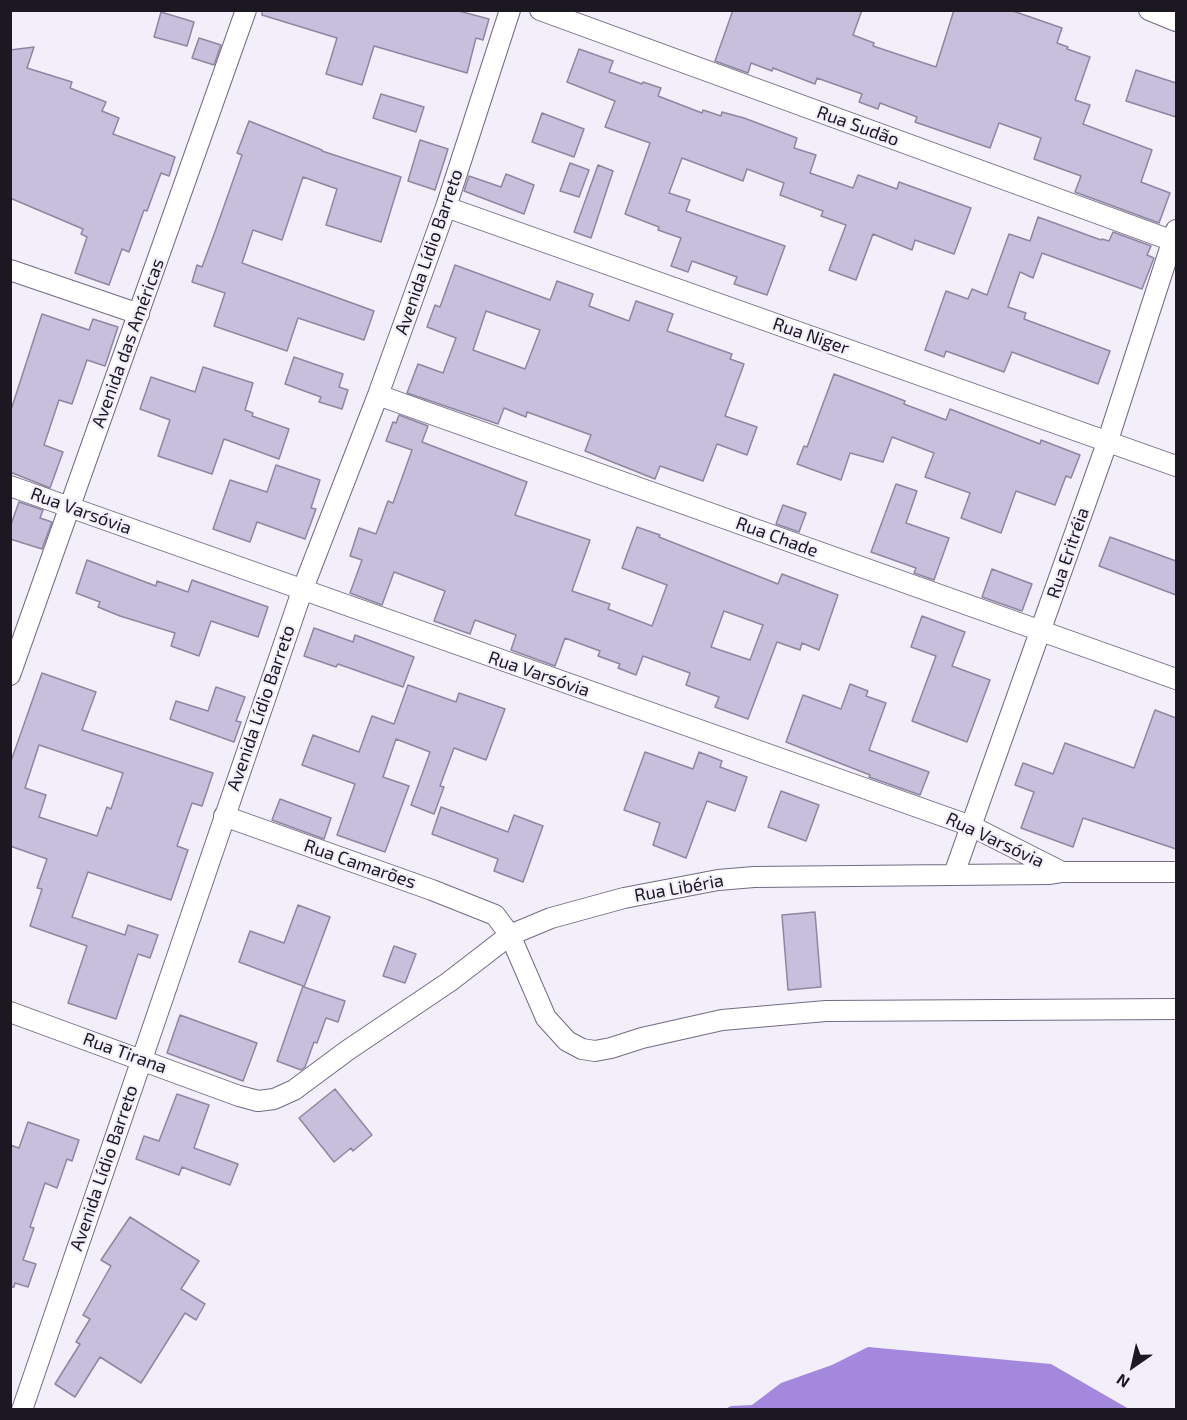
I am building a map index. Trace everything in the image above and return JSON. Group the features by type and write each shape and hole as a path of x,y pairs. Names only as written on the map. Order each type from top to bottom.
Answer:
{"street":[{"name":"Avenida das Américas","path":"10,675 246,10"},
{"name":"Avenida Lídio Barreto","path":"22,1410 302,591 378,395 446,207 510,10"},
{"name":"Rua Sudão","path":"540,10 1175,238"},
{"path":"1149,10 1176,21"},
{"name":"Rua Niger","path":"446,207 1176,466"},
{"name":"Rua Eritréia","path":"954,874 1108,440 1175,238"},
{"path":"10,270 138,314"},
{"name":"Rua Chade","path":"378,395 1176,679"},
{"name":"Rua Varsóvia","path":"10,486 971,826 1062,872"},
{"name":"Rua Camarões","path":"224,816 432,890 495,915 510,935"},
{"name":"Rua Libéria","path":"239,1096 258,1101 274,1099 294,1090 348,1050 449,982 510,935 551,918 624,898 718,880 754,877 1176,872"},
{"path":"510,935 546,1018 567,1041 582,1049 596,1051 722,1020 826,1011 1176,1009"},
{"name":"Rua Tirana","path":"10,1012 239,1096"}],"shaded area":[{"path":"868,1347 1051,1364 1129,1409 725,1409 731,1406 752,1405 781,1383 832,1365"}],"building":[{"path":"262,10 455,10 489,19 483,40 476,38 467,73 374,46 362,85 326,74 337,38 262,15"},
{"path":"733,10 862,10 853,35 874,43 873,46 936,67 954,10 1010,10 1062,28 1057,43 1090,57 1075,100 1090,105 1083,124 1152,150 1141,182 1170,193 1159,223 1075,192 1081,176 1034,159 1041,138 999,123 990,148 915,122 917,117 880,103 878,109 859,102 862,94 817,78 815,84 773,68 772,71 751,63 748,73 715,61"},
{"path":"161,12 194,22 187,46 154,37"},
{"path":"199,38 221,45 214,65 192,58"},
{"path":"34,47 27,68 72,82 70,88 106,102 102,111 119,118 113,134 175,157 169,176 161,173 147,211 144,210 129,252 122,249 109,285 75,273 87,237 81,234 83,229 10,198 10,50"},
{"path":"579,49 613,61 609,72 661,88 658,96 702,113 703,110 721,116 722,112 744,118 797,138 794,148 816,155 810,173 853,188 858,175 897,189 899,182 971,208 954,254 915,240 912,250 873,234 856,280 829,270 846,225 821,216 823,211 780,195 784,183 747,169 743,181 682,158 669,193 690,200 686,211 785,246 767,295 734,284 737,277 692,261 688,272 671,266 681,238 625,214 650,143 605,127 615,101 567,82"},
{"path":"1136,70 1176,83 1176,117 1126,101"},
{"path":"381,94 424,107 416,132 373,118"},
{"path":"542,113 584,129 574,157 532,142"},
{"path":"249,121 322,151 401,177 381,242 326,225 337,189 303,177 282,240 253,230 242,263 374,311 364,340 298,318 287,351 214,326 225,293 192,282 197,265 202,267 216,229 242,155 237,153"},
{"path":"420,140 448,149 435,190 408,181"},
{"path":"570,163 589,170 579,197 560,191"},
{"path":"598,165 613,171 591,238 574,232"},
{"path":"506,174 534,185 524,214 464,191 469,176 501,187"},
{"path":"1038,217 1101,240 1109,241 1113,232 1151,246 1147,255 1154,258 1142,289 1042,253 1033,278 1020,272 1008,307 1026,313 1024,319 1110,351 1098,384 1012,352 1004,372 946,351 944,357 925,350 946,291 968,299 972,289 987,295 1009,234 1030,241"},
{"path":"455,265 550,300 557,281 593,294 589,306 629,321 636,301 673,314 667,331 732,354 730,359 744,364 725,416 757,427 747,455 717,444 703,481 660,466 655,479 585,451 591,435 527,412 526,417 504,408 498,424 407,393 418,364 443,373 456,338 427,327 435,305 440,307","holes":["486,311 540,330 525,369 473,350"]},
{"path":"42,314 89,330 93,319 118,327 105,366 87,360 72,404 59,400 44,445 63,452 50,488 10,472 10,413"},
{"path":"294,357 343,374 339,387 348,390 342,409 319,402 321,397 285,384"},
{"path":"203,367 253,383 245,410 253,413 252,416 289,429 279,459 224,439 212,474 158,456 170,420 140,409 151,377 195,392"},
{"path":"834,374 905,401 904,404 946,420 950,409 1040,444 1041,440 1080,455 1071,478 1066,476 1055,505 1016,491 1001,533 961,518 970,493 925,477 934,453 892,437 883,462 850,453 841,480 797,464 804,446 807,447"},
{"path":"399,415 428,426 422,442 527,482 515,515 590,540 572,591 610,604 608,609 652,626 667,585 622,568 637,527 778,584 782,574 838,595 819,650 802,643 800,650 777,642 748,719 715,707 719,697 686,685 690,673 643,656 636,675 618,668 620,664 598,656 600,651 565,638 555,666 511,650 516,635 475,620 470,634 434,621 445,591 394,572 382,605 350,593 362,560 350,556 359,528 376,534 388,501 393,503 412,450 386,441 393,422 396,423","holes":["724,611 763,625 750,660 711,647"]},
{"path":"276,465 320,480 311,508 316,509 305,539 257,522 250,542 213,529 230,480 267,492"},
{"path":"896,484 917,491 906,523 949,538 934,580 914,573 916,568 871,552"},
{"path":"19,502 43,510 40,518 52,522 42,549 10,539 10,527"},
{"path":"783,505 806,513 799,532 776,524"},
{"path":"1110,537 1176,561 1176,595 1099,566"},
{"path":"87,560 156,586 157,581 188,592 192,580 268,607 258,637 211,621 199,656 171,646 175,633 120,616 98,607 100,602 76,593"},
{"path":"992,569 1032,584 1022,611 982,597"},
{"path":"922,616 965,632 952,666 990,680 967,742 912,721 936,656 911,647"},
{"path":"314,628 353,642 355,635 414,657 403,687 338,664 336,667 304,656"},
{"path":"42,673 96,692 82,730 213,773 202,806 192,803 177,846 188,850 171,900 88,872 72,917 125,935 128,925 158,935 150,958 138,954 116,1019 68,1003 87,946 30,926 42,889 37,888 47,859 10,846 10,764","holes":["39,745 123,773 111,809 107,807 97,836 39,817 46,795 25,788"]},
{"path":"850,684 868,691 866,696 886,703 869,750 929,772 920,795 869,777 870,775 786,742 803,695 841,709"},
{"path":"408,685 456,702 459,693 505,709 486,760 454,748 440,786 444,787 434,814 411,805 430,752 396,739 383,777 409,786 385,852 337,835 355,784 302,765 313,735 359,752 372,716 394,724"},
{"path":"216,687 245,697 236,721 241,722 234,742 170,719 176,701 208,711"},
{"path":"1155,710 1176,718 1176,849 1083,818 1073,847 1021,828 1034,792 1015,785 1023,763 1053,774 1065,743 1134,768"},
{"path":"645,752 693,769 699,752 722,761 720,767 747,777 735,811 707,801 686,858 653,845 660,823 624,810"},
{"path":"781,791 819,805 806,841 768,827"},
{"path":"280,799 331,818 324,839 272,820"},
{"path":"441,807 508,832 514,815 543,826 523,882 494,871 498,859 432,834"},
{"path":"298,905 330,917 304,987 345,1001 338,1022 326,1018 317,1043 314,1042 305,1067 301,1070 277,1061 303,986 239,962 250,931 284,943"},
{"path":"815,912 821,987 788,990 782,915"},
{"path":"394,946 416,954 405,983 383,976"},
{"path":"180,1015 257,1043 243,1081 167,1053"},
{"path":"335,1089 372,1135 353,1151 351,1148 334,1162 299,1118"},
{"path":"177,1094 209,1105 194,1148 238,1164 230,1185 182,1167 179,1175 136,1159 144,1136 159,1141"},
{"path":"28,1122 79,1140 72,1161 67,1159 57,1188 45,1183 30,1227 34,1228 23,1260 36,1264 28,1287 15,1283 14,1287 10,1287 10,1145 19,1148"},
{"path":"130,1217 199,1261 181,1289 205,1304 196,1320 185,1313 141,1383 100,1357 75,1397 55,1384 80,1344 76,1342 90,1319 83,1315 111,1266 101,1260"}]}
